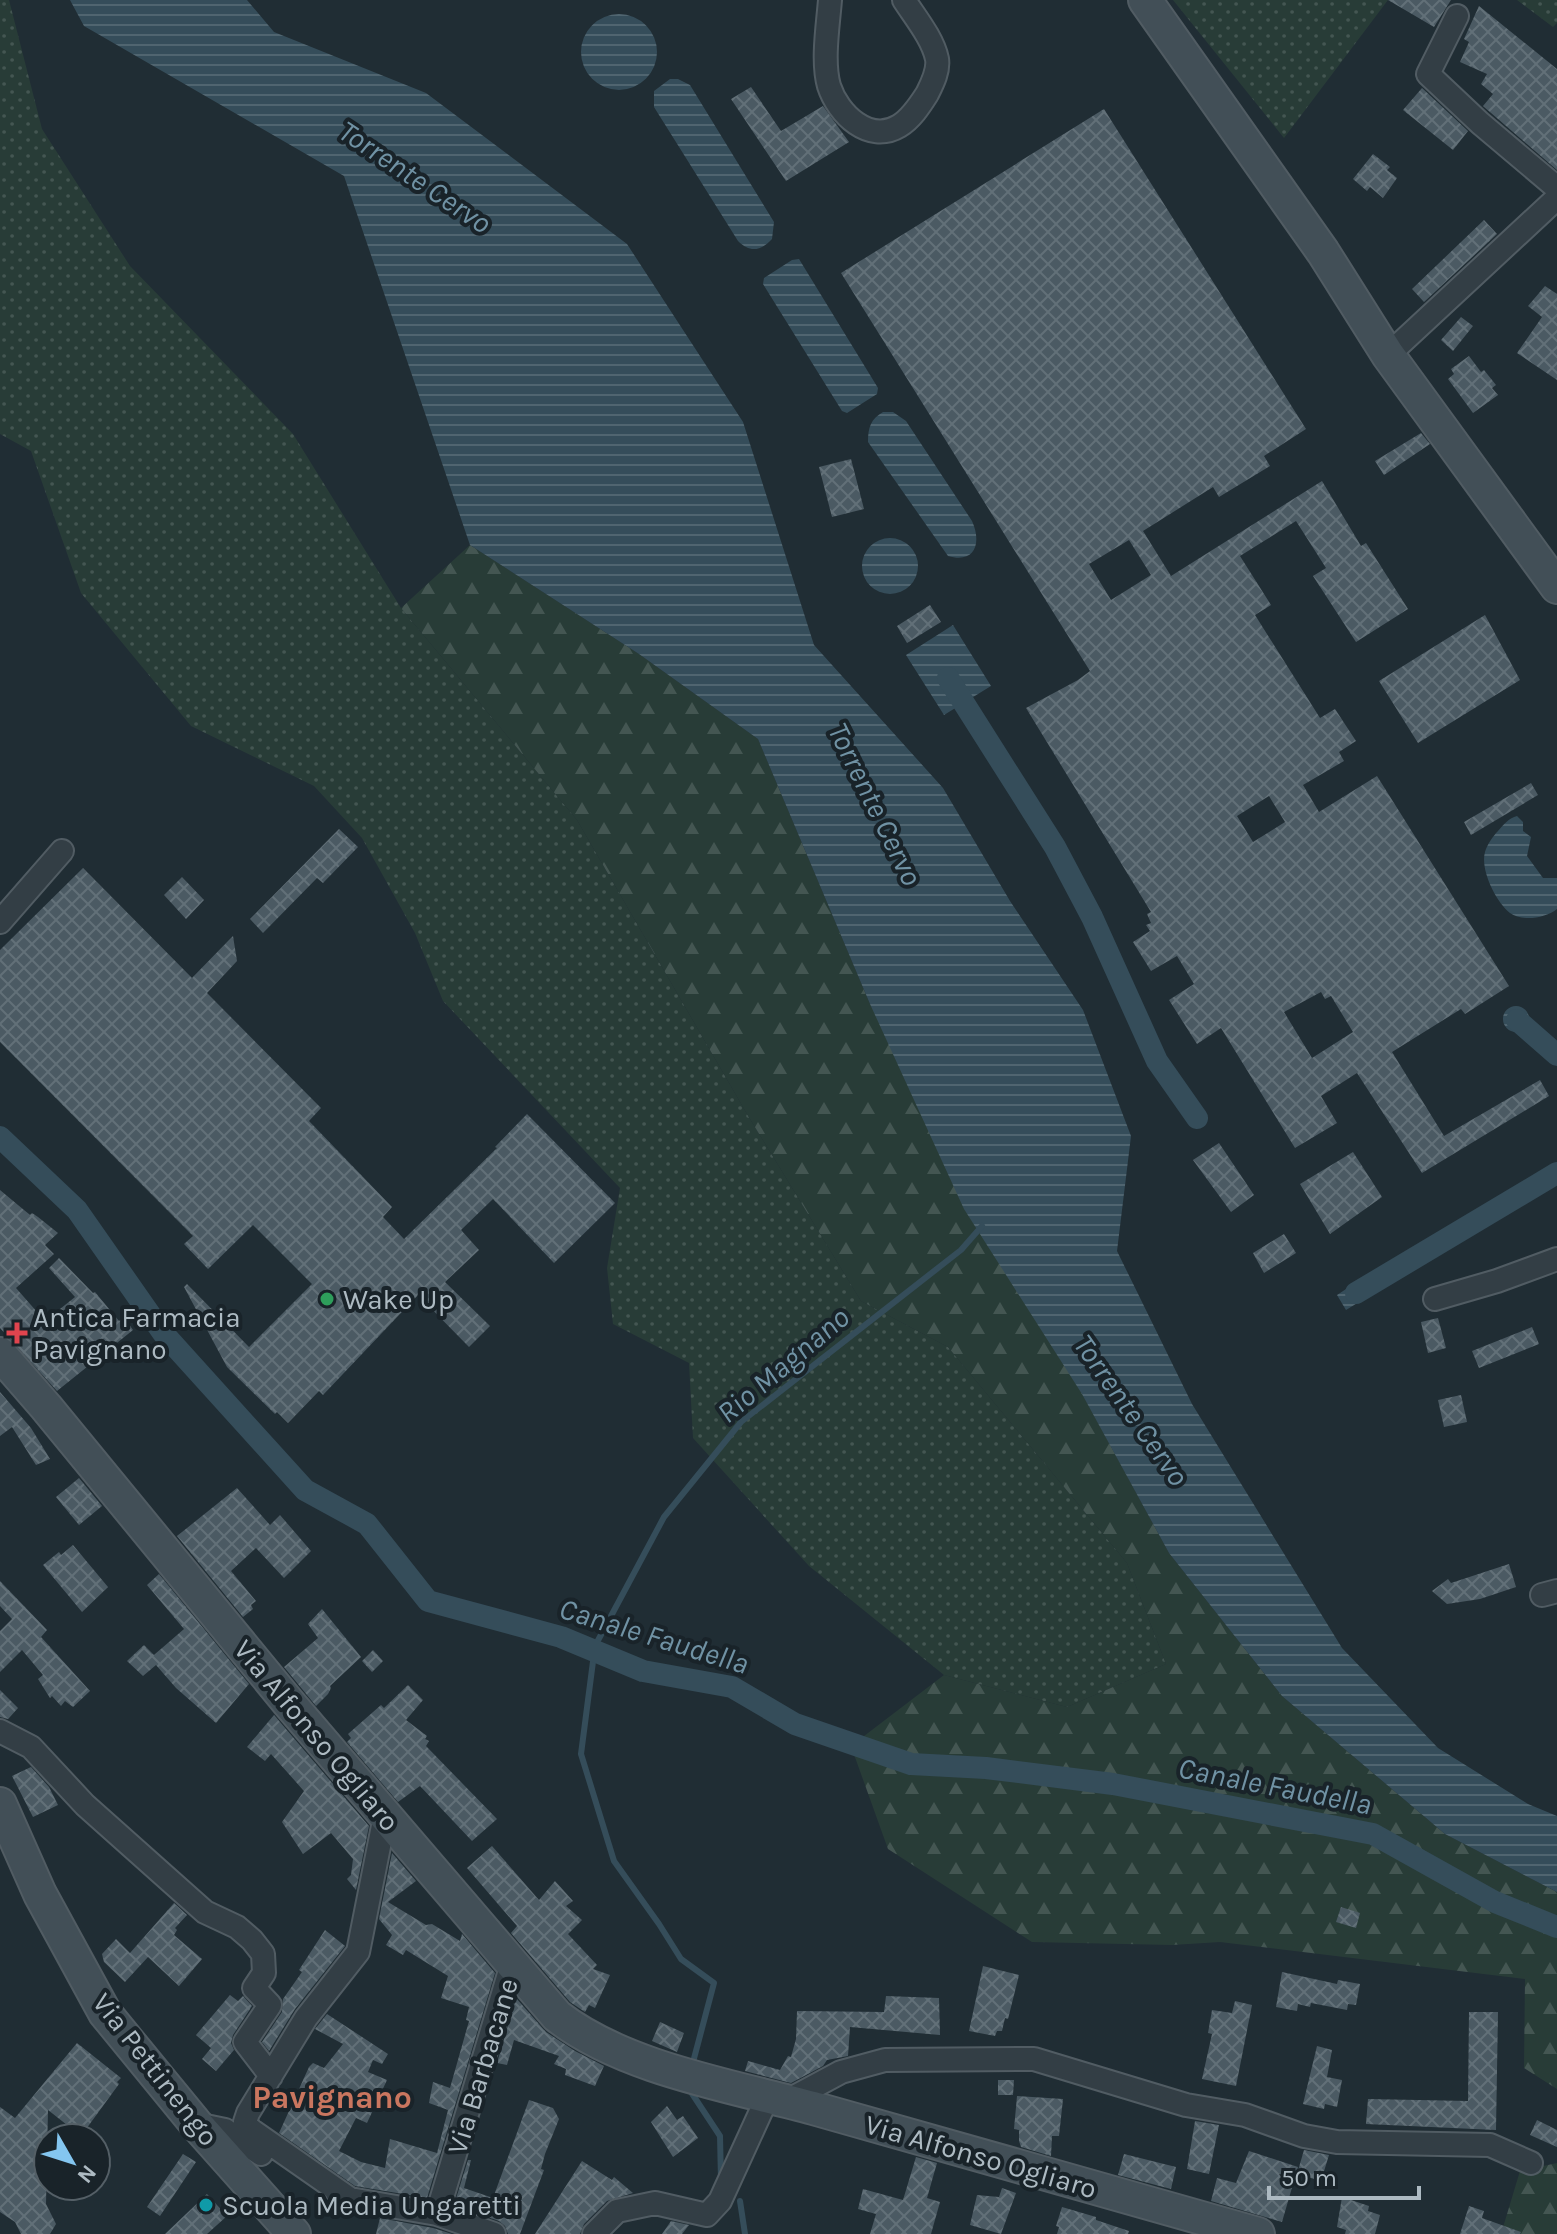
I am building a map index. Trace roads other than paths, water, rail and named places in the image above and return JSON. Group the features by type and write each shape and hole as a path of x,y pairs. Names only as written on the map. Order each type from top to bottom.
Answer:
{"main road":[{"path":"1145,0 1323,252 1388,355 1557,587"},
{"name":"Via Alfonso Ogliaro","path":"0,1354 385,1816 557,2016 579,2034 626,2055 704,2079 1258,2234"},
{"name":"Via Pettinengo","path":"0,1804 40,1894 105,2013 196,2124 294,2234"}],"street":[{"path":"830,0 826,46 829,85 852,122 875,132 898,127 918,109 933,83 937,61 930,42 904,0"},
{"path":"1457,16 1428,74 1557,188"},
{"path":"1388,355 1557,198"},
{"path":"0,922 62,851"},
{"path":"1435,1299 1557,1259"},
{"path":"0,1731 31,1747 95,1815 205,1912 237,1927 263,1954 264,1973 254,1988 270,2005 245,2042 271,2076"},
{"path":"350,2199 251,2130 245,2122 306,2018 358,1952 385,1816"},
{"name":"Via Barbacane","path":"437,2214 512,1964"},
{"path":"594,2234 617,2211 655,2203 707,2215 720,2201 777,2099 841,2072 885,2060 1034,2059 1186,2105 1245,2115 1304,2136 1337,2142 1490,2145 1531,2163"},
{"path":"196,2124 225,2130 285,2171 350,2199 437,2214 494,2234"}],"water":[{"name":"Torrente Cervo","path":"70,0 247,0 274,32 426,93 627,244 743,422 814,645 943,788 1010,901 1083,1010 1131,1136 1117,1251 1192,1404 1342,1648 1438,1748 1528,1804 1557,1816 1557,1892 1445,1834 1282,1696 1169,1553 1082,1394 964,1209 870,1004 758,739 639,654 470,545 344,176 84,26"},
{"path":"619,14 633,17 646,25 654,38 657,52 654,66 646,79 633,87 619,90 605,87 592,79 584,66 581,52 584,38 592,25 605,17"},
{"path":"670,79 690,85 774,222 772,239 764,246 751,249 738,241 654,107 654,91"},
{"path":"799,259 878,388 877,394 847,413 842,411 763,284 764,278 792,260"},
{"path":"883,412 893,412 906,421 972,521 976,544 965,557 948,556 868,442 871,424"},
{"path":"890,538 910,546 918,566 910,586 890,594 870,586 862,566 870,546"},
{"path":"953,625 991,686 944,715 906,655"},
{"path":"1517,816 1523,822 1523,831 1531,837 1527,856 1543,878 1557,878 1557,909 1540,917 1527,918 1510,913 1495,894 1485,868 1485,852 1490,841"},
{"path":"1516,1006 1525,1010 1529,1019 1525,1028 1516,1032 1507,1028 1503,1019 1507,1010"},
{"path":"1375,1270 1385,1286 1346,1310 1337,1295"}],"waterway":[{"path":"948,678 1055,847 1092,917 1157,1061 1197,1118"},
{"path":"1517,1020 1557,1055"},
{"name":"Canale Faudella","path":"0,1137 77,1210 163,1333 305,1490 367,1524 428,1601 561,1637 643,1671 732,1687 795,1724 911,1764 986,1768 1113,1784 1373,1834 1495,1902 1557,1927"},
{"path":"1356,1293 1557,1173"},
{"name":"Rio Magnano","path":"692,2066 714,1983 681,1959 614,1861 581,1754 595,1646 664,1517 741,1422 961,1250 982,1226"},
{"name":"Rio Magnano","path":"689,2089 720,2136 721,2180"},
{"name":"Rio Magnano","path":"740,2201 745,2234"}],"place":[{"name":"Wake Up","path":"327,1299"},
{"name":"Antica Farmacia Pavignano","path":"17,1333"},
{"name":"Scuola Media Ungaretti","path":"206,2205"}],"district":[{"name":"Pavignano","path":"332,2097"}]}
